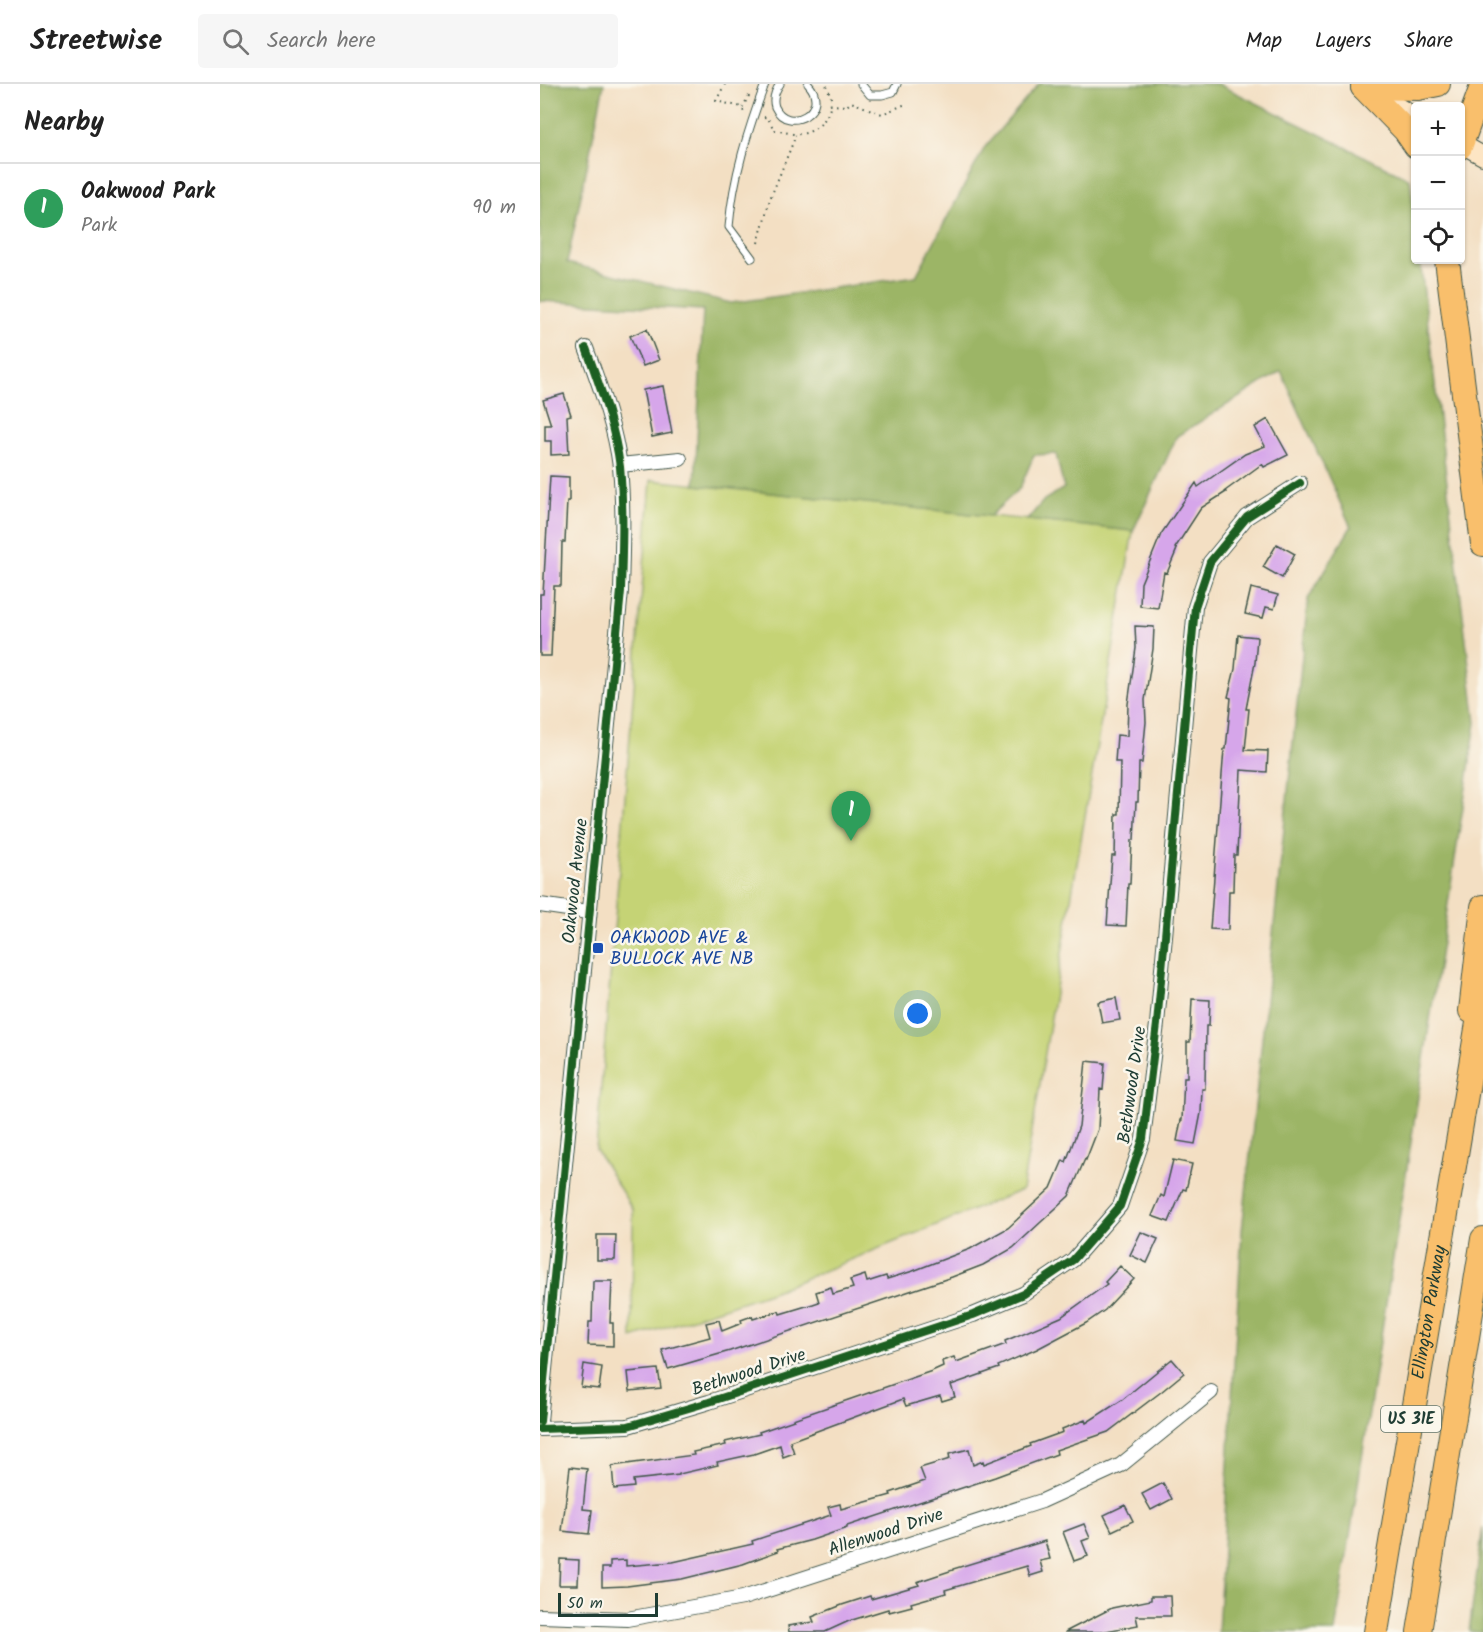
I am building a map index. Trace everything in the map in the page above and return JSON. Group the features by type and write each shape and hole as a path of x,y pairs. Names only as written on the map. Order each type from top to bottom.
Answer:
{"highway":[{"path":"1360,86 1418,88 1437,84"},
{"path":"1467,147 1483,84"},
{"path":"1360,86 1411,139"},
{"path":"1448,264 1483,544"},
{"path":"1447,1207 1483,907"},
{"name":"Ellington Parkway","path":"1376,1632 1483,993"},
{"name":"US 31E","path":"1419,1632 1483,1239"}],"main road":[{"path":"1360,86 1411,114"}],"street":[{"name":"Oakwood Avenue","path":"540,1421 621,591 623,518 620,465 605,400 586,348"},
{"path":"620,465 680,459"},
{"name":"Bethwood Drive","path":"540,1429 628,1426 709,1402 973,1315 1023,1294 1073,1260 1120,1206 1143,1140 1157,1024 1195,607 1210,561 1248,517 1300,483"},
{"path":"540,905 588,912"},
{"name":"Allenwood Drive","path":"540,1616 627,1619 743,1598 1042,1501 1121,1465 1211,1392"}],"lane":[{"path":"753,258 729,227 730,208 742,150 765,84"},
{"path":"780,84 774,96 776,109 780,114 792,120 805,117 814,107 814,93 808,84"},
{"path":"861,84 870,95 892,92 897,84"}],"path":[{"path":"725,84 716,101 742,108"},
{"path":"830,105 848,106 851,102 882,114 906,104"},
{"path":"758,243 770,199 796,135"}],"green space":[{"path":"540,84 604,84 567,263 731,303 916,276 985,147 1039,84 1218,84 1410,179 1411,264 1420,264 1476,723 1335,1632 1218,1632 1242,1231 1308,599 1351,527 1281,371 1177,436 1133,531 1027,520 1044,500 1064,488 1056,454 1034,455 1020,488 990,516 695,485 703,310 540,301"},
{"path":"651,480 1133,531 1022,1190 772,1292 632,1338 633,1210 596,1150"},
{"path":"1483,1527 1483,1632 1469,1632"}],"building":[{"path":"647,329 659,360 643,366 630,336"},
{"path":"663,386 672,433 652,437 643,390"},
{"path":"564,394 571,415 567,416 569,454 551,455 551,441 545,441 545,425 551,425 543,400"},
{"path":"1268,419 1288,455 1264,467 1262,464 1201,508 1175,548 1177,549 1167,573 1164,572 1158,608 1140,606 1141,583 1161,534 1196,483 1198,487 1245,454 1265,446 1255,427"},
{"path":"550,476 569,477 569,501 567,501 565,542 562,542 561,586 554,586 551,656 540,656 540,594 543,594"},
{"path":"1277,544 1295,554 1282,578 1263,567"},
{"path":"1251,588 1278,595 1274,609 1266,607 1263,618 1245,614"},
{"path":"1135,626 1154,627 1153,649 1145,700 1146,722 1142,763 1139,763 1138,802 1136,802 1134,840 1132,840 1126,926 1107,925 1112,856 1115,856 1116,814 1119,814 1120,762 1115,762 1117,735 1127,736 1128,704 1136,648"},
{"path":"1238,635 1257,637 1255,663 1246,709 1249,709 1245,750 1268,751 1267,772 1241,770 1237,855 1234,855 1233,891 1229,891 1228,930 1210,929 1224,749 1226,749 1231,698 1228,697 1235,669"},
{"path":"1116,998 1120,1020 1102,1023 1098,1002"},
{"path":"1192,999 1210,1000 1209,1026 1206,1026 1205,1089 1202,1089 1201,1113 1195,1144 1177,1141 1182,1120 1184,1078 1187,1078 1187,1042 1190,1042"},
{"path":"1086,1061 1105,1063 1103,1090 1100,1089 1098,1129 1086,1160 1069,1196 1013,1248 983,1265 952,1277 730,1351 668,1369 662,1350 710,1337 706,1323 719,1320 722,1331 752,1316 753,1319 779,1311 780,1314 813,1304 819,1302 816,1292 831,1287 833,1294 853,1288 850,1280 865,1275 867,1282 913,1271 970,1249 1008,1228 1051,1188 1063,1160 1066,1162 1079,1126"},
{"path":"1173,1160 1192,1164 1186,1190 1183,1189 1169,1222 1152,1216 1161,1195 1164,1197"},
{"path":"1141,1232 1158,1239 1147,1263 1130,1255"},
{"path":"597,1235 616,1235 615,1260 597,1260"},
{"path":"1120,1266 1134,1279 1105,1310 1086,1323 1037,1349 998,1366 999,1368 951,1385 955,1397 942,1401 940,1396 906,1406 903,1399 790,1441 794,1453 783,1457 780,1445 679,1475 633,1480 634,1487 614,1489 612,1466 694,1455 693,1452 726,1445 725,1442 760,1434 759,1432 793,1419 932,1371 943,1366 942,1361 954,1357 956,1362 1006,1344 1005,1341 1061,1317 1107,1284 1105,1282"},
{"path":"593,1281 612,1281 610,1323 613,1323 613,1346 588,1345 589,1322 592,1322"},
{"path":"1172,1359 1184,1373 1108,1432 1056,1450 1057,1454 812,1540 777,1549 778,1551 743,1564 682,1579 602,1587 602,1568 610,1568 610,1561 626,1560 626,1566 673,1562 753,1544 752,1541 831,1515 828,1507 840,1504 841,1509 891,1495 890,1493 925,1481 920,1468 950,1459 949,1454 969,1449 973,1465 983,1461 984,1464 1031,1446 1030,1444 1063,1432 1062,1429 1085,1420 1086,1423 1122,1400"},
{"path":"584,1364 602,1367 599,1389 581,1387"},
{"path":"658,1369 661,1388 630,1391 628,1372"},
{"path":"570,1467 587,1469 583,1509 592,1510 589,1534 562,1531"},
{"path":"1163,1483 1172,1499 1151,1510 1142,1494"},
{"path":"1125,1505 1133,1521 1112,1531 1104,1515"},
{"path":"1084,1524 1090,1538 1082,1541 1088,1556 1074,1561 1063,1532"},
{"path":"1045,1541 1050,1559 1040,1561 1043,1572 1030,1576 1027,1566 945,1590 946,1593 911,1603 912,1606 889,1612 888,1609 849,1621 825,1632 789,1632 788,1626 814,1622 812,1617 842,1605 919,1585 917,1582 953,1569"},
{"path":"560,1559 579,1560 578,1585 559,1585"},
{"path":"1151,1596 1170,1596 1171,1616 1136,1616 1138,1625 1101,1632 1065,1632 1112,1608 1151,1600"}],"cycle path":[{"path":"540,1421 621,591 622,514 618,452 602,392 586,348"},
{"path":"540,1429 628,1426 709,1402 973,1315 1023,1294 1073,1260 1120,1206 1143,1139 1157,1024 1195,607 1210,562 1247,517 1300,483"}],"place":[{"name":"Oakwood Park","path":"851,841"},
{"name":"OAKWOOD AVE & BULLOCK AVE NB","path":"598,948"}]}
